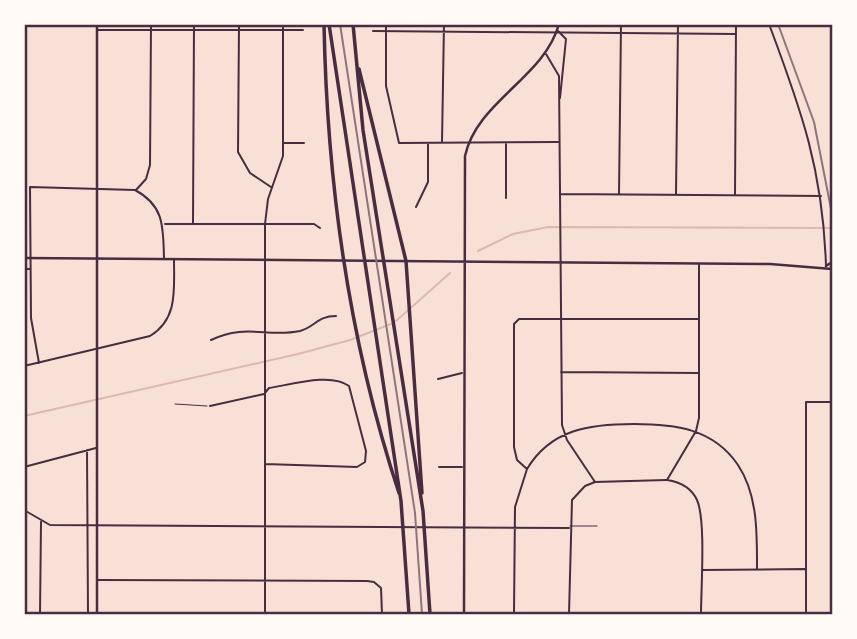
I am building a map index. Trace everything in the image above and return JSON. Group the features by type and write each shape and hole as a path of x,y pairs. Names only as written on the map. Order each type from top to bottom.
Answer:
{"highway":[{"path":"324,24 327,119 342,260 401,501"},
{"path":"329,24 403,513 409,614"},
{"path":"353,24 381,243 422,511 430,614"},
{"path":"355,54 406,261 422,511"}],"main road":[{"path":"96,24 97,614"},
{"path":"464,614 464,165 469,143 479,126 546,54 559,24"},
{"path":"24,258 699,264 826,266 832,269"},
{"path":"826,266 832,262"}],"street":[{"path":"135,190 149,172 151,24"},
{"path":"193,223 194,24"},
{"path":"239,24 238,152 250,173 272,188"},
{"path":"265,614 265,224 272,188 283,156 283,24"},
{"path":"386,24 386,86 399,143 560,142"},
{"path":"442,143 444,24"},
{"path":"503,24 503,31"},
{"path":"619,194 621,24"},
{"path":"676,194 678,24"},
{"path":"735,195 736,24"},
{"path":"769,24 809,134 821,196 826,266"},
{"path":"97,30 303,30"},
{"path":"373,31 736,34"},
{"path":"558,31 566,38 560,99"},
{"path":"546,54 557,68 560,99 561,372 564,434 595,482"},
{"path":"283,143 304,143"},
{"path":"416,207 428,183 428,143"},
{"path":"506,143 506,198"},
{"path":"39,363 31,318 30,187 96,191 135,190 154,202 163,224 164,259"},
{"path":"560,194 821,196"},
{"path":"163,224 314,224 320,228"},
{"path":"24,246 31,246"},
{"path":"24,366 150,336 164,324 173,304 174,259"},
{"path":"667,480 696,431 699,264"},
{"path":"24,269 32,269"},
{"path":"211,340 231,331 303,330 318,319 336,316"},
{"path":"24,318 31,318"},
{"path":"527,469 517,460 514,447 513,328 519,319 699,319"},
{"path":"561,372 699,373"},
{"path":"438,379 463,373"},
{"path":"210,407 264,394 269,388 345,382 354,402 366,451 365,462 357,467 264,464"},
{"path":"807,614 806,402 832,402"},
{"path":"514,614 514,528 517,496 527,469 537,454 564,434 597,424 670,425 696,431 720,445 743,473 755,516 757,569"},
{"path":"24,467 97,448"},
{"path":"87,450 88,614"},
{"path":"439,467 464,467"},
{"path":"569,614 572,500 585,486 595,482 667,480 684,485 697,500 701,614"},
{"path":"24,510 50,525 570,527"},
{"path":"40,614 41,521"},
{"path":"700,570 806,569"},
{"path":"97,580 367,581 378,584 382,591 382,614"}],"lane":[{"path":"175,404 210,407"},
{"path":"570,527 597,526"}],"waterway":[{"path":"478,251 513,234 548,227 832,228"},
{"path":"396,321 450,273"},
{"path":"24,416 298,354 350,340 391,324"}],"tram line":[{"path":"340,24 415,513 422,614"}],"railway":[{"path":"778,24 814,122 832,214"}]}
